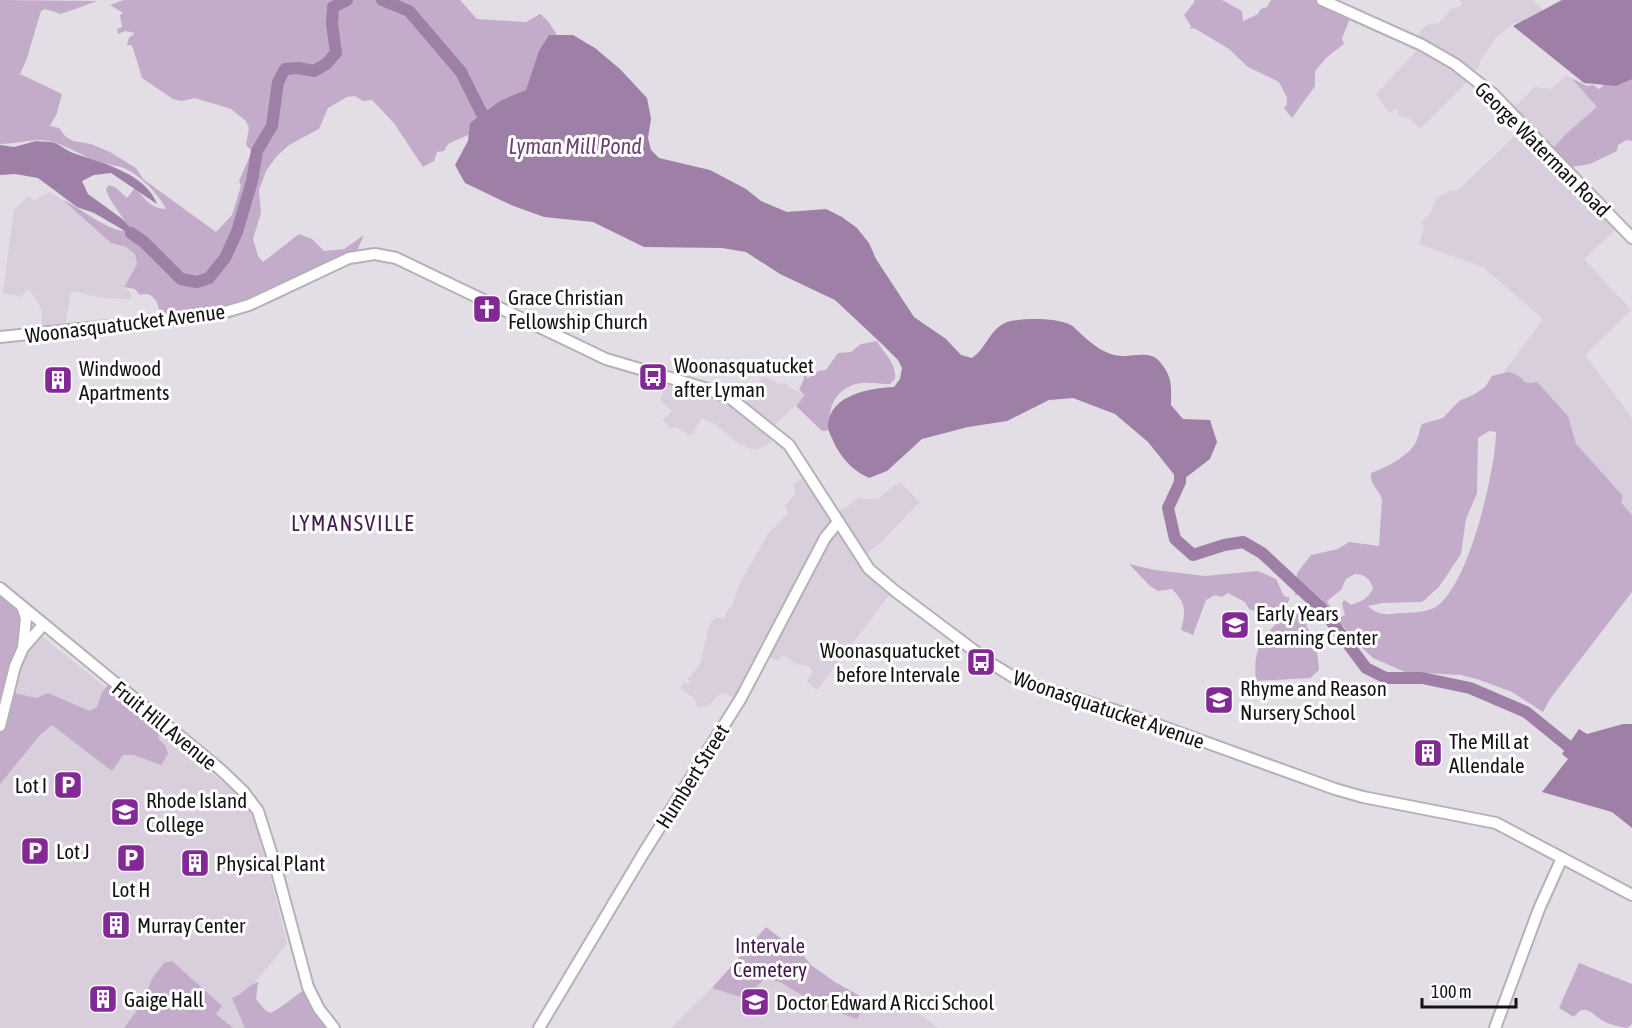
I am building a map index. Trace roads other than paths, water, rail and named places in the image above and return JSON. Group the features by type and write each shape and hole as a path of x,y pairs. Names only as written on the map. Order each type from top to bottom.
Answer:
{"street":[{"name":"George Waterman Road","path":"1322,0 1422,45 1473,78 1493,94 1632,238"},
{"name":"Woonasquatucket Avenue","path":"0,338 215,315 249,305 349,258 368,254 388,255 606,359 729,397 789,445 862,560 878,578 993,664 1020,681 1136,717 1335,789 1363,797 1496,823 1632,895"},
{"name":"Humbert Street","path":"539,1028 643,854 741,698 825,538 838,522"},
{"name":"Fruit Hill Avenue","path":"0,588 225,774 250,799 260,816 308,987 319,1009 334,1028"},
{"path":"23,609 26,618 23,648"},
{"path":"0,726 15,666 23,648 43,625"},
{"path":"1495,1028 1539,909 1563,858"}],"water":[{"path":"1562,0 1632,0 1632,79 1616,86 1584,83 1513,26"},
{"name":"Lyman Mill Pond","path":"549,35 573,35 595,48 620,69 647,98 651,119 648,138 651,150 659,158 710,170 746,189 761,201 787,212 826,209 857,228 869,243 876,259 914,317 946,339 961,355 972,358 998,327 1004,324 1033,319 1058,321 1071,325 1094,345 1110,354 1147,355 1156,358 1169,377 1171,405 1183,419 1210,420 1217,442 1210,459 1180,482 1148,442 1115,414 1073,398 1049,400 1007,421 968,427 922,439 887,471 869,478 854,469 836,447 828,428 830,415 843,400 852,395 873,389 894,387 900,379 902,368 898,360 835,300 780,274 746,252 722,248 644,247 593,222 544,217 511,205 465,183 455,165 468,141 470,123 500,101 526,90 539,51"},
{"path":"36,141 55,143 73,153 122,171 144,185 157,204 111,173 94,175 82,181 88,194 121,218 144,242 94,213 77,207 38,178 15,174 0,175 0,145 14,147"},
{"path":"1623,724 1632,724 1632,828 1612,812 1542,792 1568,759 1562,754 1579,729 1587,734"}],"waterway":[{"path":"131,233 144,242 181,279 197,282 209,278 225,258 237,232 252,181 257,151 272,126 278,82 285,69 298,68 314,71 326,64 336,53 332,24 333,7 347,0"},
{"path":"382,0 409,11 461,72 482,114 497,120"},
{"path":"1180,467 1180,482 1168,508 1175,539 1193,555 1224,545 1243,542 1262,553 1322,609 1366,668 1386,678 1422,678 1470,688 1526,712 1568,746 1584,749"}],"place":[{"name":"Grace Christian Fellowship Church","path":"487,309"},
{"name":"Woonasquatucket after Lyman","path":"653,377"},
{"name":"Windwood Apartments","path":"58,380"},
{"name":"Early Years Learning Center","path":"1235,625"},
{"name":"Woonasquatucket before Intervale","path":"981,662"},
{"name":"Rhyme and Reason Nursery School","path":"1219,700"},
{"name":"The Mill at Allendale","path":"1428,753"},
{"name":"Lot I","path":"68,785"},
{"name":"Rhode Island College","path":"125,812"},
{"name":"Lot J","path":"35,851"},
{"name":"Lot H","path":"131,858"},
{"name":"Physical Plant","path":"195,863"},
{"name":"Murray Center","path":"116,925"},
{"name":"Gaige Hall","path":"103,999"},
{"name":"Doctor Edward A Ricci School","path":"755,1002"}],"district":[{"name":"LYMANSVILLE","path":"353,523"}],"park label":[{"name":"Intervale Cemetery","path":"770,957"}]}
